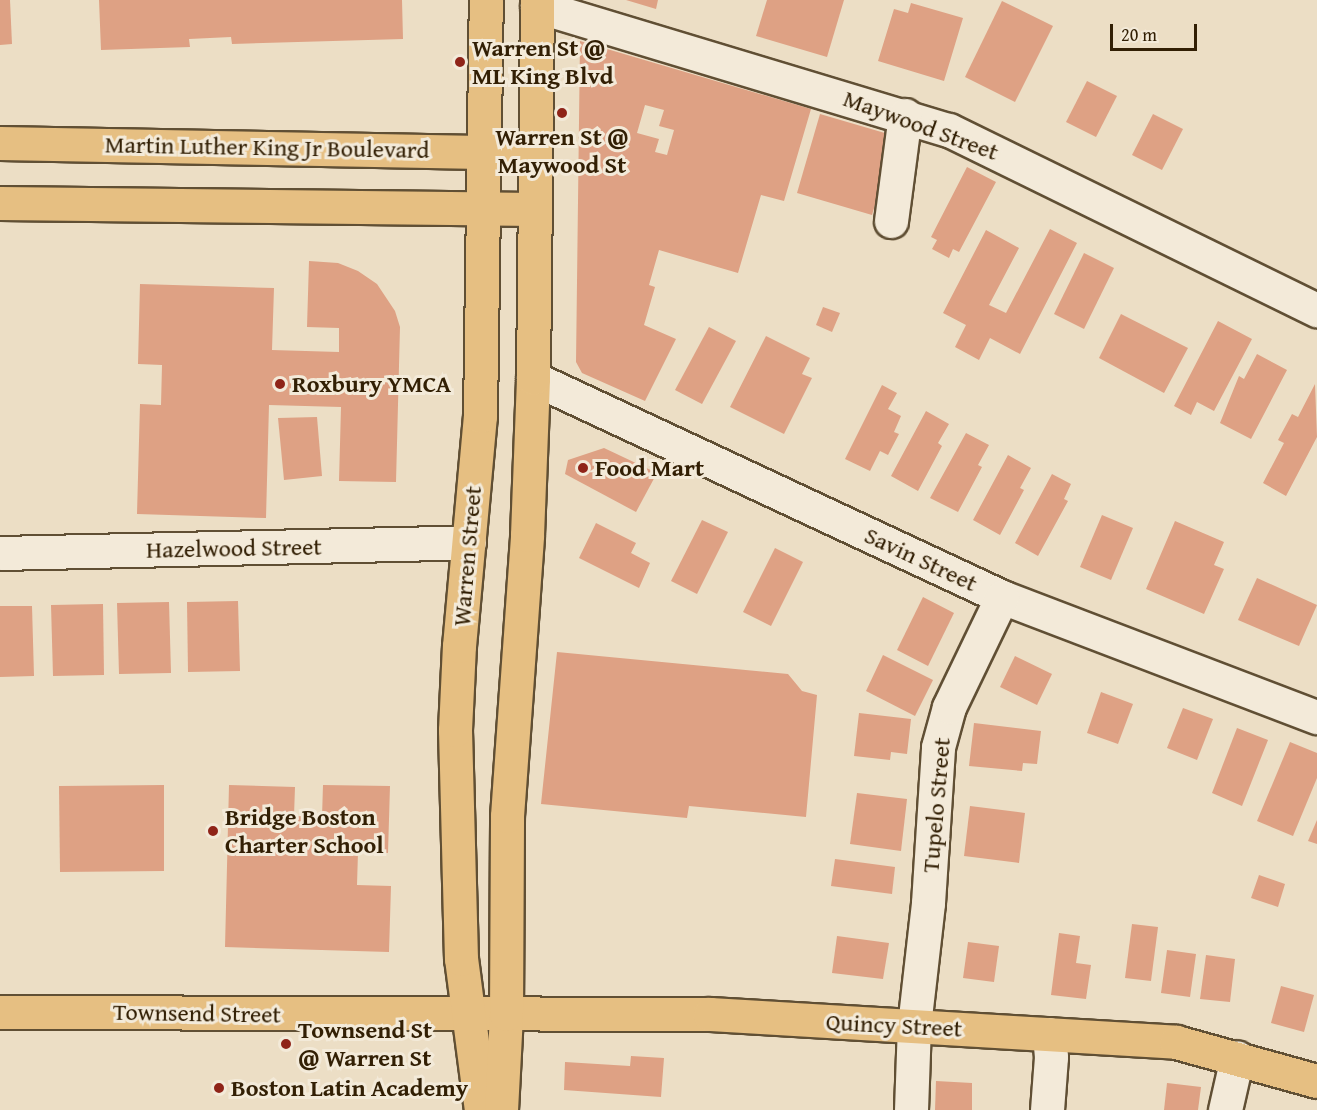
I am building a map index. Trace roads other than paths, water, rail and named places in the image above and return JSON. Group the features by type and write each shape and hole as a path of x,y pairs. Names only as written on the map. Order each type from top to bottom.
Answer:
{"main road":[{"name":"Warren Street","path":"481,1110 460,959 455,750 481,407 486,0"},
{"path":"501,1110 506,1014 507,816 527,535 533,378 533,209 537,3"},
{"name":"Martin Luther King Jr Boulevard","path":"0,144 483,150 534,153"},
{"path":"0,203 533,209"},
{"name":"Townsend Street","path":"0,1012 466,1015"},
{"name":"Quincy Street","path":"466,1015 678,1012 1176,1042 1237,1057 1317,1081"}],"street":[{"name":"Maywood Street","path":"537,3 949,130 1014,159 1317,310"},
{"path":"891,221 905,115"},
{"name":"Savin Street","path":"533,378 1002,597 1317,717"},
{"name":"Hazelwood Street","path":"0,553 469,542"},
{"name":"Tupelo Street","path":"911,1110 914,1026 928,903 938,747 949,707 1002,597"},
{"path":"1047,1110 1051,1057 1048,1034"},
{"path":"1225,1110 1237,1057"}],"place":[{"name":"Warren St @ ML King Blvd","path":"460,62"},
{"name":"Warren St @ Maywood St","path":"562,113"},
{"name":"Roxbury YMCA","path":"280,384"},
{"name":"Food Mart","path":"583,468"},
{"name":"Bridge Boston Charter School","path":"213,831"},
{"name":"Townsend St @ Warren St","path":"286,1044"},
{"name":"Boston Latin Academy","path":"219,1088"}]}
